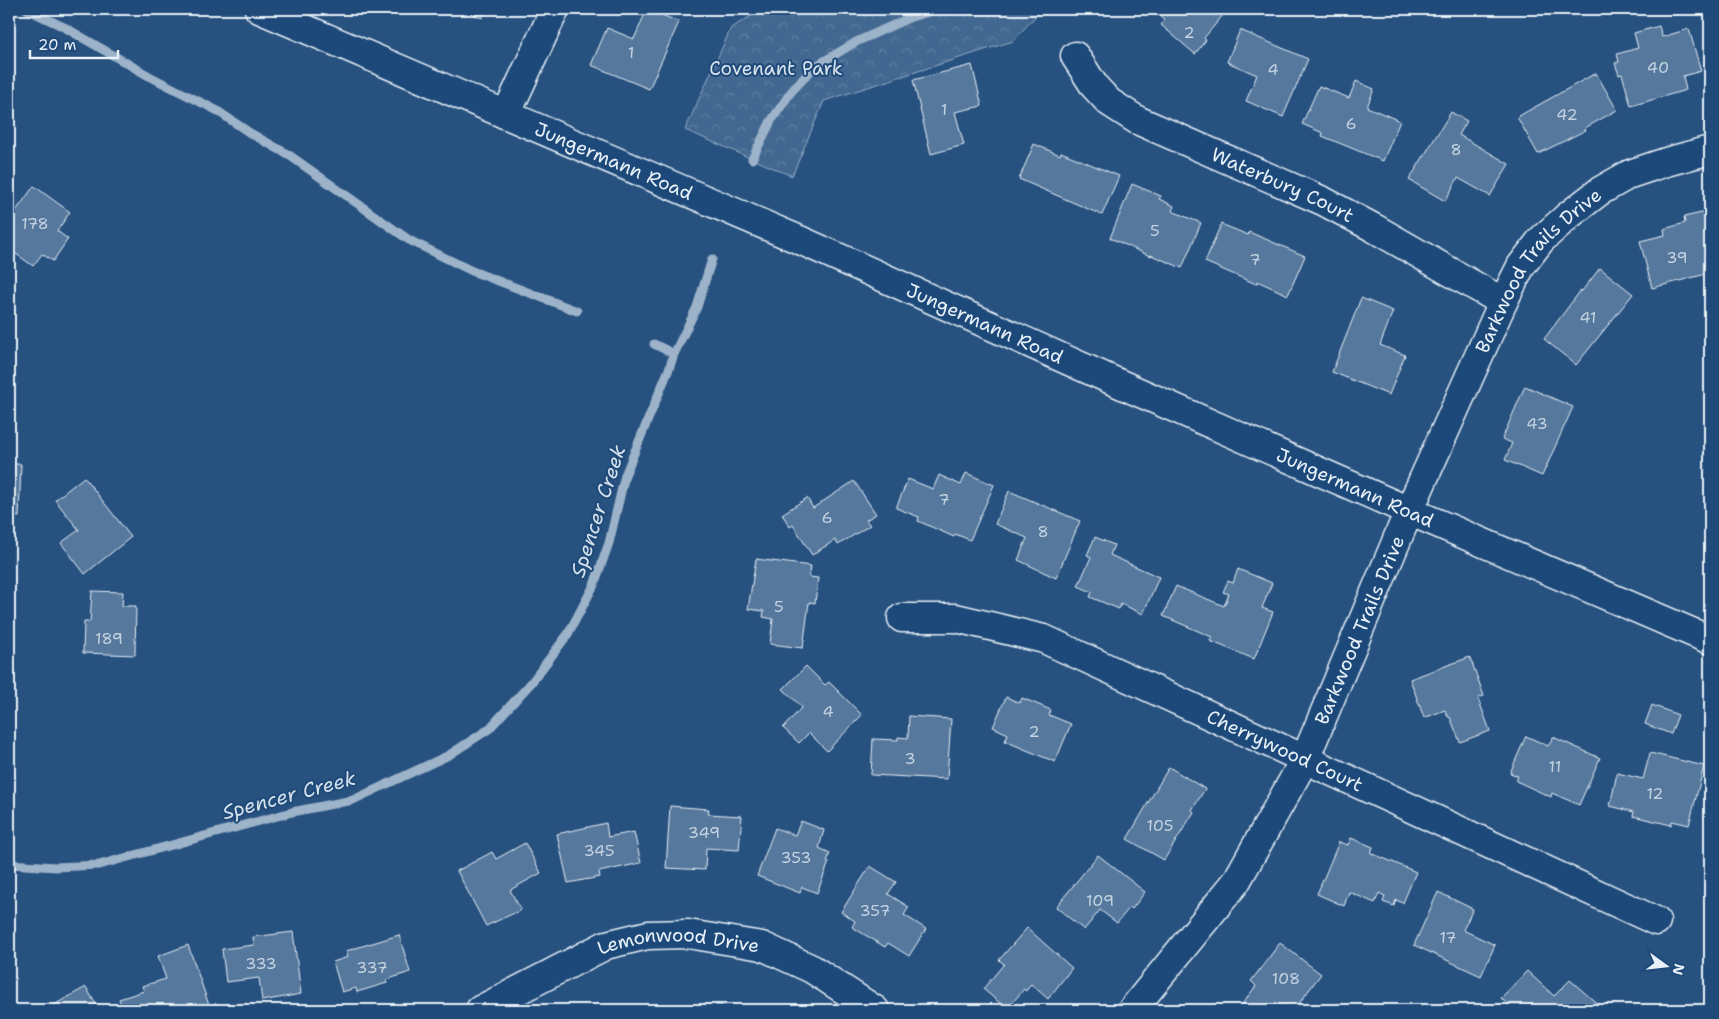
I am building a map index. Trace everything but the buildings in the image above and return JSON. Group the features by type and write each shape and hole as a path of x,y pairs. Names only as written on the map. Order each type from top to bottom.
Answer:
{"street":[{"name":"Jungermann Road","path":"259,9 811,245 1409,511 1710,640"},
{"path":"506,115 555,9"},
{"name":"Waterbury Court","path":"1075,56 1095,87 1110,102 1137,120 1324,201 1503,302"},
{"name":"Barkwood Trails Drive","path":"1132,1010 1236,882 1305,759 1409,511 1521,266 1541,240 1600,191 1630,174 1710,150"},
{"name":"Cherrywood Court","path":"902,618 956,618 1044,639 1656,921"},
{"name":"Lemonwood Drive","path":"480,1010 606,945 648,935 688,934 762,946 812,969 875,1010"}],"green space":[{"name":"Covenant Park","path":"763,9 1042,9 1013,41 824,101 792,176 685,130 731,28"}],"waterway":[{"path":"26,9 64,27 149,76 216,110 250,133 289,155 409,240 472,271 577,311"},
{"name":"Spencer Creek","path":"752,159 771,121 791,92 814,67 856,42 911,17 939,9"},
{"name":"Spencer Creek","path":"9,864 56,867 99,865 292,812 353,800 449,755 489,729 531,683 568,634 594,585 609,543 625,475 674,354 697,307 712,259"},
{"path":"654,344 674,354"}]}
